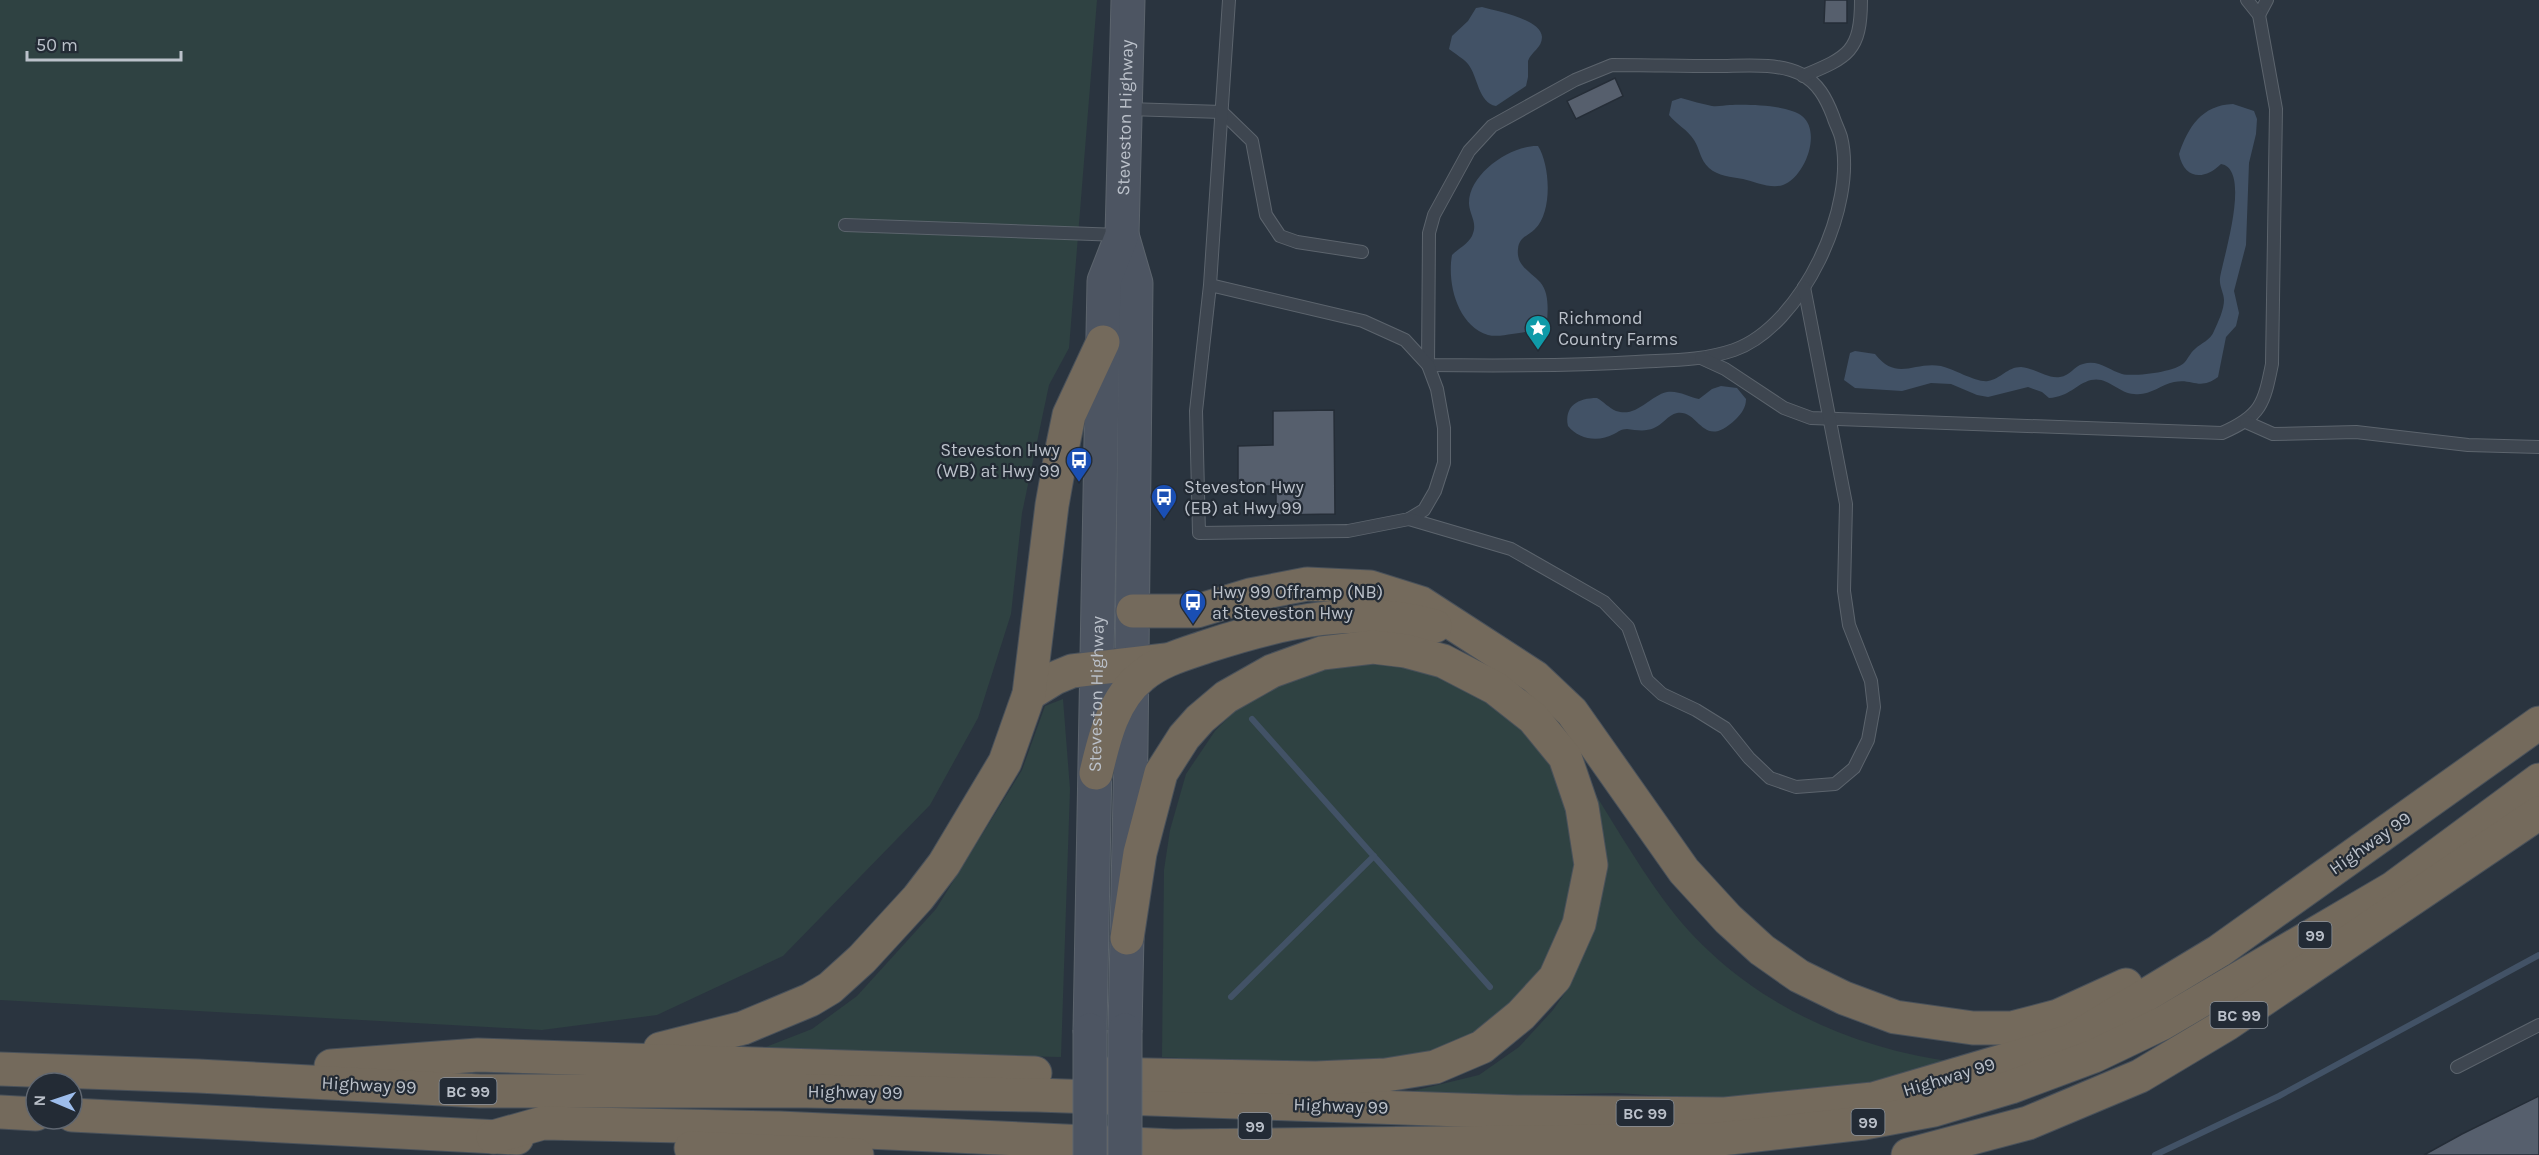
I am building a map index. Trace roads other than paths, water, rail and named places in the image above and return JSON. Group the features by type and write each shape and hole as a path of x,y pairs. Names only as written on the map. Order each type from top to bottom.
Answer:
{"highway":[{"path":"611,1058 685,1044 743,1028 810,1000 830,988 870,951 918,898 944,864 1005,762 1029,694 1052,505 1064,438 1069,415 1103,342"},
{"path":"1133,611 1197,611 1250,595 1307,584 1370,587 1421,603 1535,676 1572,712 1684,871 1728,919 1762,950 1798,976 1844,998 1895,1017 1973,1028 2012,1028 2058,1016 2109,995 2185,954 2219,951"},
{"path":"1029,694 1064,674 1096,666 1132,675 1166,660 1254,631 1310,618 1370,616 1416,620 1469,635"},
{"path":"198,1076 478,1055 1060,1073 1316,1078 1386,1075 1435,1067 1482,1047 1521,1015 1555,978 1579,924 1591,865 1582,807 1565,757 1533,718 1495,688 1443,661 1406,651 1373,647 1322,653 1272,670 1226,697 1200,718 1184,737 1161,773 1140,854 1127,938"},
{"path":"1096,773 1104,741 1132,675"},
{"name":"Highway 99","path":"0,1069 198,1076 480,1091 806,1091 1036,1095 1505,1112 1725,1114 1873,1100 2070,1041 2219,951 2539,723"},
{"name":"99","path":"2238,981 2377,872 2491,795 2539,756"},
{"name":"99","path":"489,1146 543,1123 779,1128 1174,1146 1712,1140 1854,1124 1934,1110 2011,1087 2094,1056 2163,1023 2393,888 2539,780"},
{"name":"BC 99","path":"1908,1155 2028,1123 2140,1076 2227,1024 2539,813"},
{"name":"99","path":"738,1092 795,1105 1199,1122 1470,1142"},
{"path":"0,1113 24,1113"},
{"path":"84,1115 417,1134 489,1146 857,1155"}],"main road":[{"name":"Steveston Highway","path":"1125,1155 1136,283 1122,235 1128,0"},
{"name":"Steveston Highway","path":"1090,1155 1090,1030 1104,281 1122,235"}],"lane":[{"path":"1210,285 1363,321 1405,340 1428,365 1558,366 1701,358 1736,349 1762,334 1785,312 1804,287 1821,257 1836,216 1843,166 1841,138 1827,100 1815,83 1803,76 1770,66 1612,65 1575,80 1492,126 1469,151 1434,215 1429,233 1428,365 1437,389 1444,428 1444,463 1435,491 1424,510 1409,519 1348,531 1199,533 1196,411 1210,285 1229,0"},
{"path":"1803,76 1838,61 1855,44 1861,22 1862,0"},
{"path":"1701,358 1725,369 1784,408 1811,418 2222,433 2246,423 2265,398 2272,364 2276,109 2259,15 2247,0"},
{"path":"2259,15 2267,0"},
{"path":"1127,109 1222,112 1252,141 1266,215 1280,236 1297,242 1362,252"},
{"path":"845,225 1122,235"},
{"path":"1409,519 1511,549 1604,602 1629,627 1647,680 1662,694 1696,710 1725,728 1749,758 1770,778 1796,787 1835,784 1854,768 1868,740 1874,707 1871,681 1849,625 1844,591 1846,504 1804,287"},
{"path":"2246,423 2273,435 2356,432 2468,445 2539,447"},
{"path":"2457,1067 2539,1025"}],"water":[{"path":"1482,7 1534,25 1542,37 1542,41 1528,61 1526,86 1496,106 1485,100 1468,64 1449,49 1452,36 1468,21 1476,8"},
{"path":"1681,98 1712,106 1757,105 1796,112 1808,123 1811,132 1811,143 1804,164 1791,180 1778,186 1763,185 1716,173 1704,162 1691,136 1669,115 1672,101"},
{"path":"2233,104 2254,111 2257,119 2249,163 2246,245 2234,291 2239,313 2236,326 2226,337 2218,377 2201,384 2174,382 2140,394 2128,393 2097,379 2081,384 2062,395 2049,398 2042,392 2028,387 1988,397 1951,384 1931,383 1902,391 1855,388 1844,380 1850,353 1855,351 1875,354 1883,362 1898,369 1941,366 1983,381 1993,380 2012,369 2021,367 2055,377 2063,376 2080,365 2088,363 2099,364 2122,374 2135,375 2164,371 2184,363 2193,351 2211,337 2222,312 2224,300 2220,278 2230,234 2235,197 2234,181 2230,170 2221,164 2208,173 2196,175 2185,168 2179,154 2187,135 2198,119 2213,108"},
{"path":"1538,146 1547,176 1545,211 1535,229 1520,242 1518,255 1524,268 1543,286 1548,306 1547,322 1526,332 1500,336 1488,335 1477,330 1469,322 1456,302 1451,278 1452,255 1466,244 1474,231 1469,204 1471,193 1483,172 1493,163 1516,150"},
{"path":"1721,386 1737,388 1746,402 1736,419 1725,428 1716,431 1708,431 1685,413 1677,413 1651,429 1625,429 1608,437 1596,439 1583,437 1568,426 1570,408 1584,400 1597,398 1613,410 1630,412 1667,392 1699,399 1712,389"}],"waterway":[{"path":"1252,719 1490,987"},
{"path":"1231,997 1374,856"},
{"path":"2155,1155 2279,1096 2539,955"}],"place":[{"name":"Richmond Country Farms","path":"1538,351"},
{"name":"Steveston Hwy (WB) at Hwy 99","path":"1079,483"},
{"name":"Steveston Hwy (EB) at Hwy 99","path":"1164,520"},
{"name":"Hwy 99 Offramp (NB) at Steveston Hwy","path":"1193,625"}]}
